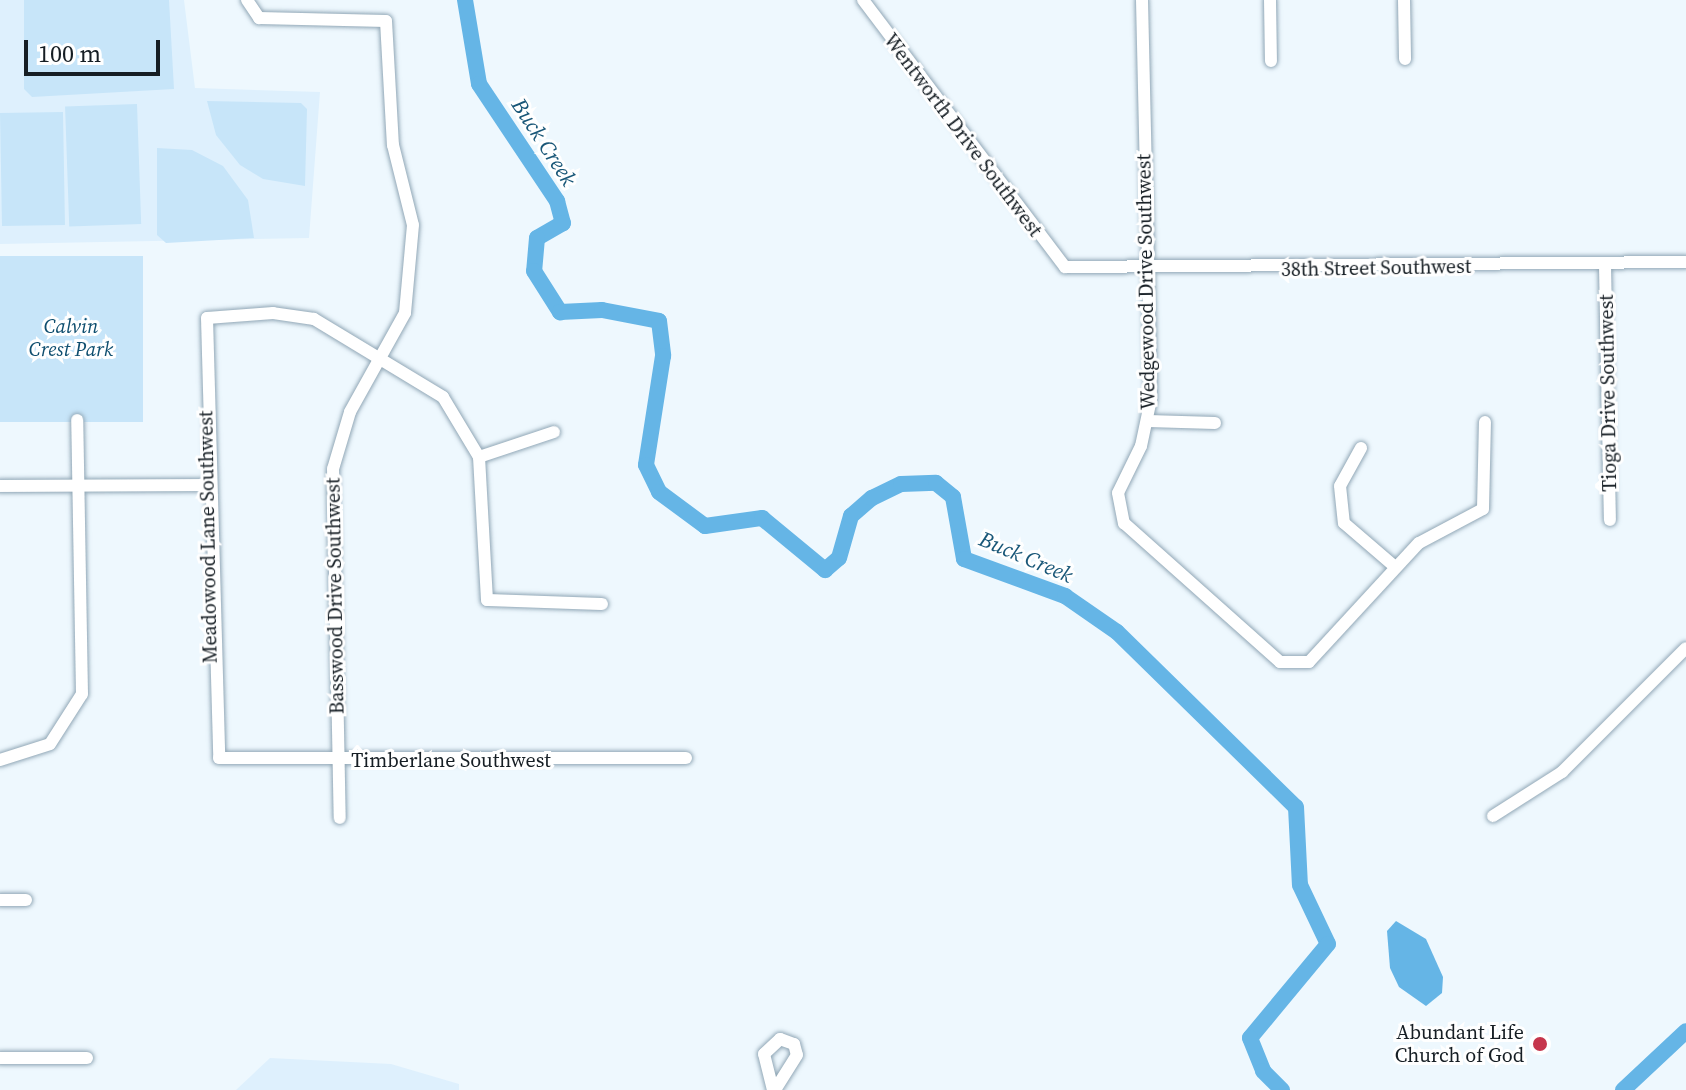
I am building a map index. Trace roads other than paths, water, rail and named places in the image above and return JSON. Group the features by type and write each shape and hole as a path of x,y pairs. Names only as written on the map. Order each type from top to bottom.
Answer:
{"street":[{"name":"Basswood Drive Southwest","path":"247,0 259,18 379,18 388,24 392,136 414,253 405,313 383,359 350,412 333,469 340,818"},
{"name":"Wentworth Drive Southwest","path":"863,0 1065,267"},
{"name":"Wedgewood Drive Southwest","path":"1142,0 1148,421 1118,493 1124,523 1280,662 1309,662 1394,566 1419,543 1483,509 1485,422"},
{"path":"1270,0 1271,61"},
{"path":"1404,0 1405,59"},
{"name":"38th Street Southwest","path":"1065,267 1148,271 1686,262"},
{"name":"Tioga Drive Southwest","path":"1605,265 1610,520"},
{"name":"Meadowood Lane Southwest","path":"216,755 206,485 207,318 304,316 383,359"},
{"path":"383,359 449,402 479,457 487,600 602,604"},
{"path":"0,760 41,750 64,730 84,685 77,420"},
{"path":"1148,421 1215,423"},
{"path":"479,457 554,432"},
{"path":"1361,448 1340,486 1344,523 1394,566"},
{"path":"0,486 206,485"},
{"path":"1493,816 1562,772 1686,648"},
{"name":"Timberlane Southwest","path":"216,755 339,760 686,758"},
{"path":"0,900 26,900"},
{"path":"0,1058 87,1058"}],"water":[{"path":"1396,921 1426,939 1443,977 1442,993 1426,1006 1399,987 1390,968 1387,931"}],"waterway":[{"name":"Buck Creek","path":"465,0 479,84 557,201 563,223 537,238 534,271 560,312 602,310 659,321 663,356 646,465 659,492 705,526 762,518 825,570 839,558 851,516 872,498 901,484 936,483 953,497 964,559 1065,596 1117,632 1296,807 1300,885 1328,944 1250,1038 1263,1071 1282,1090"},
{"name":"Buck Creek","path":"1623,1090 1686,1031"}],"place":[{"name":"Abundant Life Church of God","path":"1540,1044"}],"park label":[{"name":"Calvin Crest Park","path":"71,338"}]}
